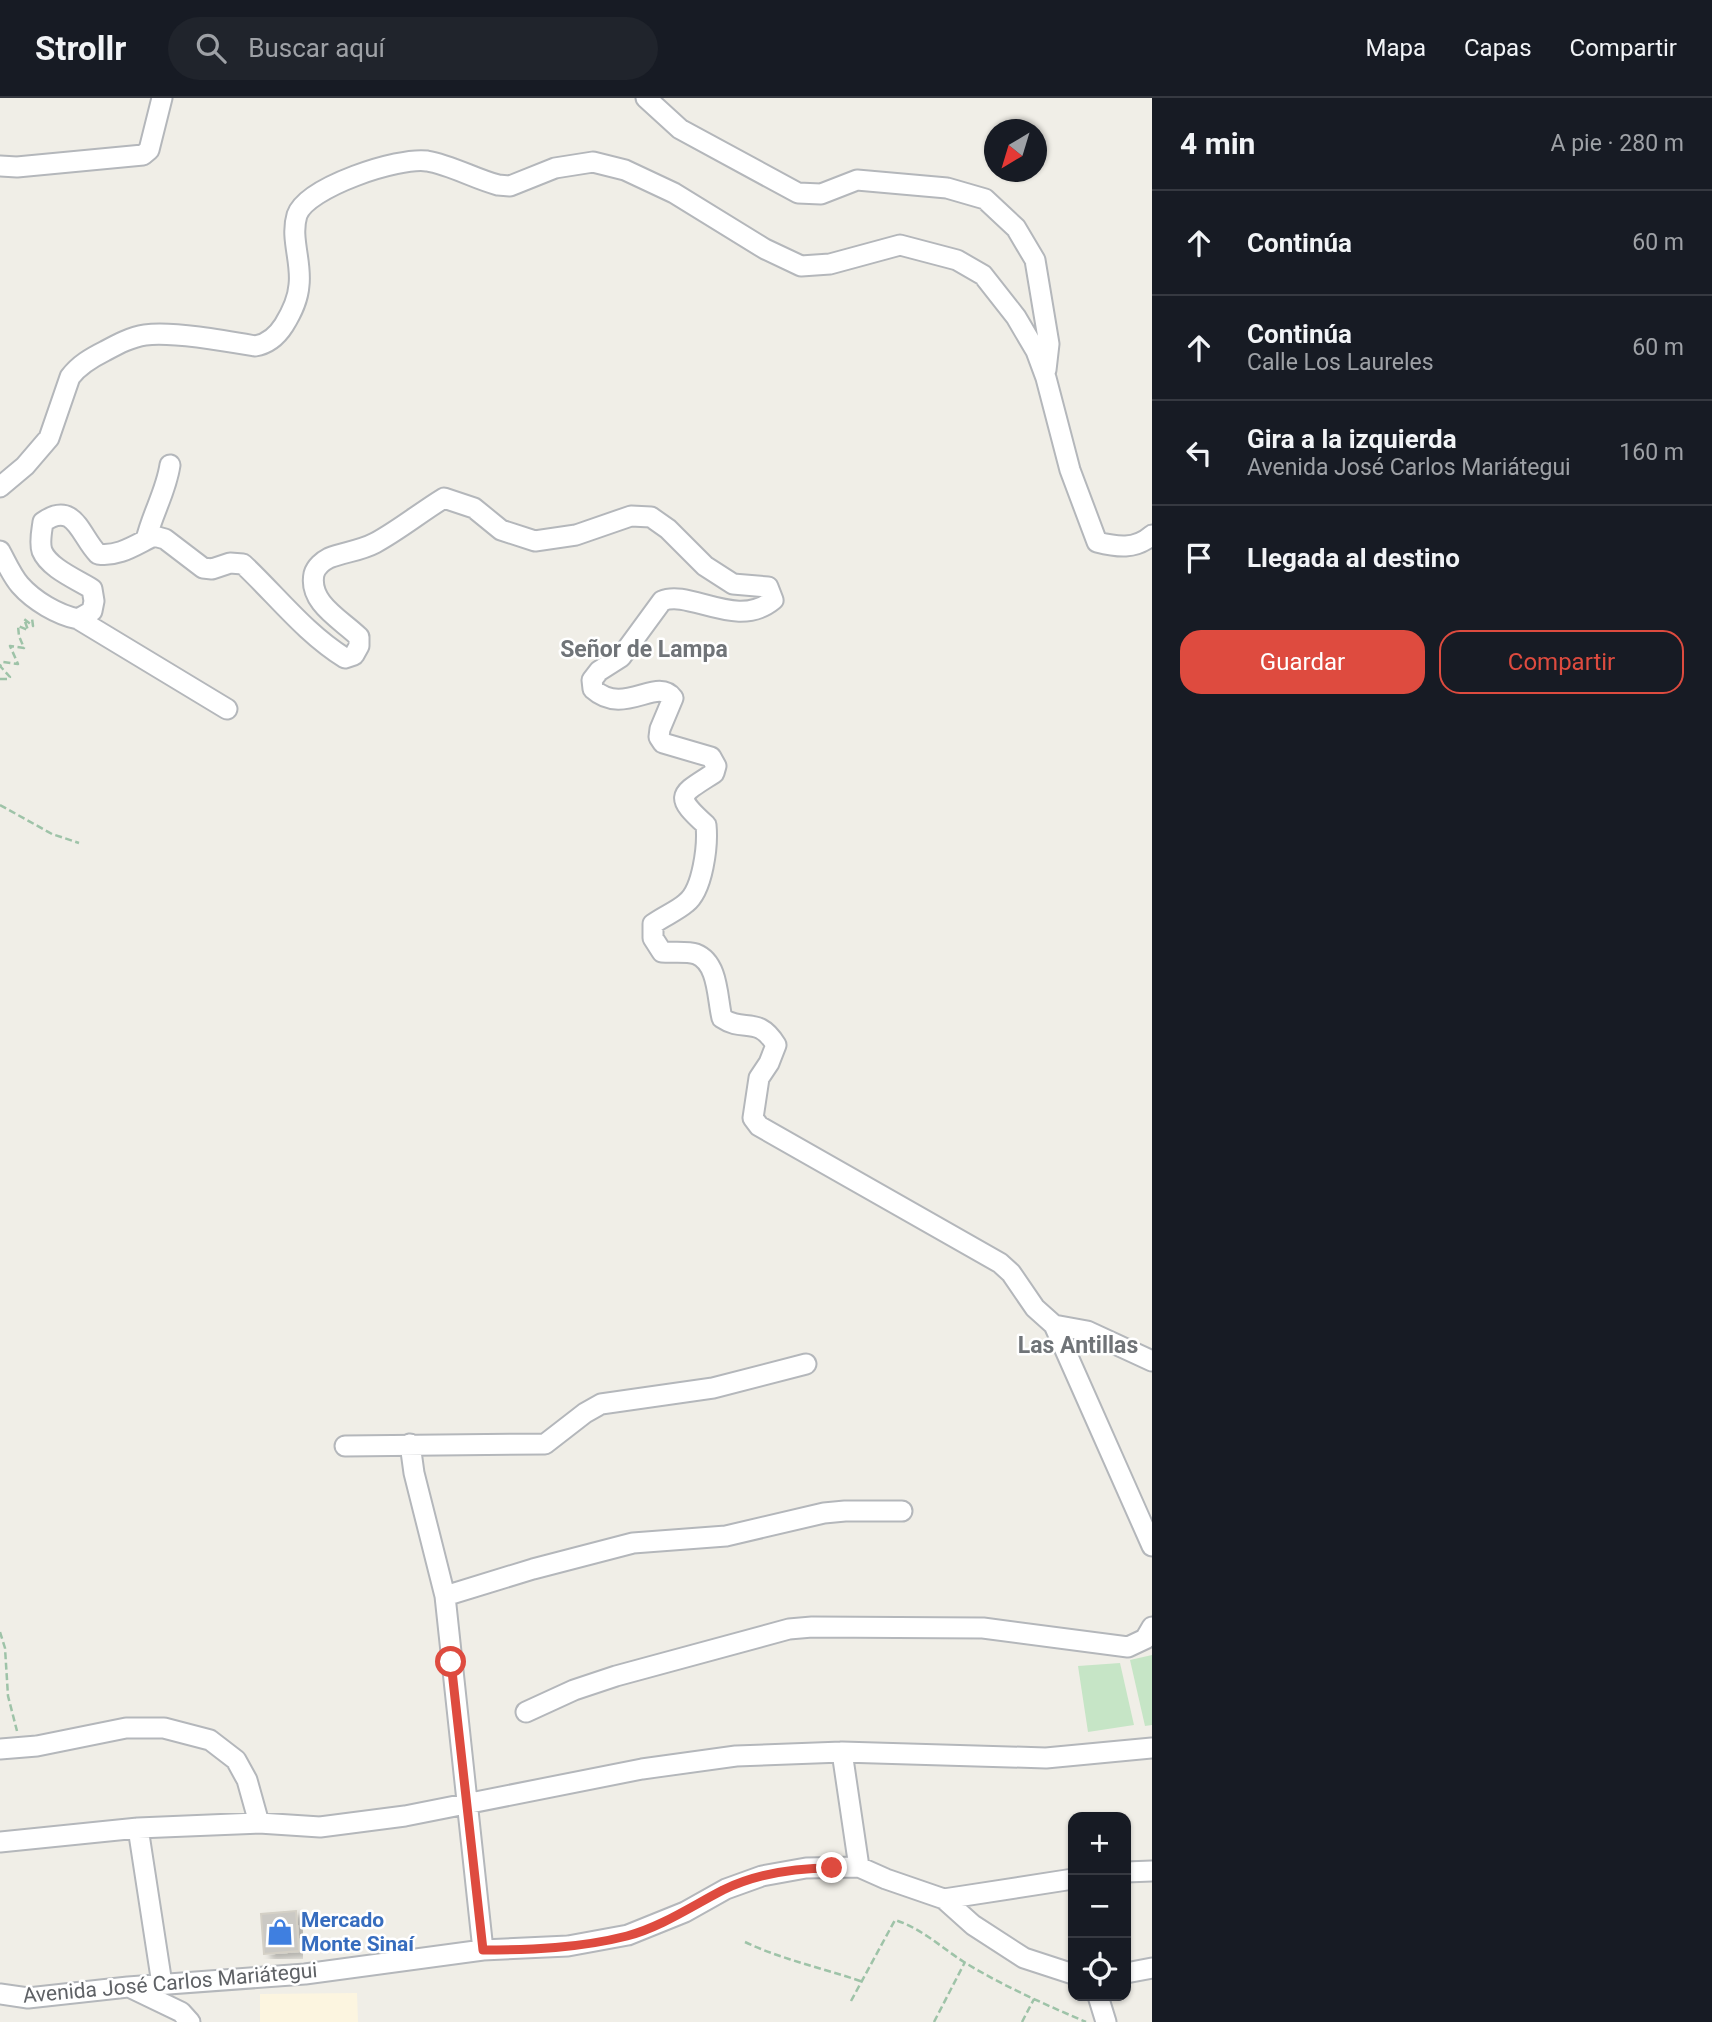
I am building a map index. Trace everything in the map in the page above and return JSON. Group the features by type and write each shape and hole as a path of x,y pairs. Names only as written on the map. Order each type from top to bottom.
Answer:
{"street":[{"path":"0,166 17,167 143,155 149,150 162,98"},
{"path":"646,98 680,129 798,193 821,194 857,180 947,188 985,200 1016,228 1035,260 1049,344 1046,377"},
{"path":"0,487 25,466 49,438 69,377 75,369 91,358 125,340 146,334 265,345 280,332 294,310 300,284 295,235 297,217 302,206 310,199 358,174 417,160 498,186 510,186 555,168 593,162 625,170 674,193 765,249 801,266 830,264 900,245 957,260 984,275 1001,296 1036,351 1046,377 1070,470 1097,542 1123,548 1146,540 1152,535"},
{"path":"146,540 150,522 167,483 170,465"},
{"path":"78,619 92,611 92,589 56,566 42,551 43,522 54,514 67,515 79,526 88,544 98,555 110,556 154,536 165,539 203,568 212,569 230,563 243,564 287,611 331,650 345,658 354,655 359,646 359,637 323,606 315,592 313,577 316,569 326,559 358,551 377,542 444,498 474,508 501,530 535,541 576,535 631,516 651,517 668,528 705,566 733,584 768,587 773,600 762,609 721,610 671,597 662,601 621,657 592,680 593,690 604,699 621,700 661,690 669,692 673,698 659,737 663,743 711,757 716,766 714,773 686,791 683,798 686,806 706,825 708,840 698,888 688,902 653,924 653,938 663,952 696,954 706,962 718,988 722,1018 732,1025 754,1025 769,1033 776,1045 759,1078 753,1118 759,1126 1000,1263 1011,1273 1035,1308 1054,1325 1152,1546"},
{"path":"0,551 20,585 65,617 78,619 226,709"},
{"path":"1054,1325 1087,1331 1152,1361"},
{"path":"345,1446 544,1444 601,1404 713,1388 806,1364"},
{"path":"410,1444 414,1473 445,1596 483,1950"},
{"path":"445,1596 533,1569 633,1543 726,1536 824,1513 902,1511"},
{"path":"526,1712 573,1690 616,1676 789,1629 983,1628 1128,1647 1145,1639 1152,1627"},
{"path":"0,1749 22,1748 127,1728 164,1728 210,1740 236,1760 247,1780 259,1823"},
{"path":"0,1842 138,1828 259,1823 320,1828 466,1805 655,1767 736,1756 842,1752 1046,1758 1152,1748"},
{"path":"842,1752 859,1867"},
{"path":"138,1828 162,1984"},
{"name":"Avenida José Carlos Mariátegui","path":"0,1994 28,1998 162,1984 305,1974 483,1950 568,1946 628,1935 685,1912 726,1889 762,1876 806,1868 859,1867 886,1880 944,1899 1068,1880"},
{"path":"1131,1872 1152,1871"},
{"path":"944,1899 973,1925 1024,1958 1068,1973"},
{"path":"1131,1972 1152,1968"},
{"path":"128,1987 181,2012 190,2022"},
{"path":"1099,2001 1105,2022"}],"path":[{"path":"0,680 10,677 0,666 3,662 18,664 10,646 24,648 18,626 27,630 24,619 33,626 28,591"},
{"path":"0,805 52,834 79,843"},
{"path":"0,1632 5,1648 8,1696 22,1748"},
{"path":"851,2001 895,1920 909,1924 965,1962 1034,1999 1086,2022"},
{"path":"745,1942 772,1954 863,1982"},
{"path":"934,2022 965,1962"},
{"path":"1022,2022 1034,1999"}],"shaded area":[{"path":"357,1993 358,2022 260,2022 260,1994"}],"green space":[{"path":"1152,1655 1152,1725 1145,1726 1130,1660"},
{"path":"1120,1663 1134,1725 1088,1732 1078,1666"}],"building":[{"name":"Mercado Monte Sinaí","path":"296,1911 299,1951 264,1954 261,1914"}],"place":[{"name":"Mercado Monte Sinaí","path":"280,1932"}],"district":[{"name":"Señor de Lampa","path":"644,649"},
{"name":"Las Antillas","path":"1078,1345"}],"route":[{"path":"451,1662 483,1950 568,1946 628,1935 685,1912 726,1889 762,1876 806,1868 832,1868"}]}
